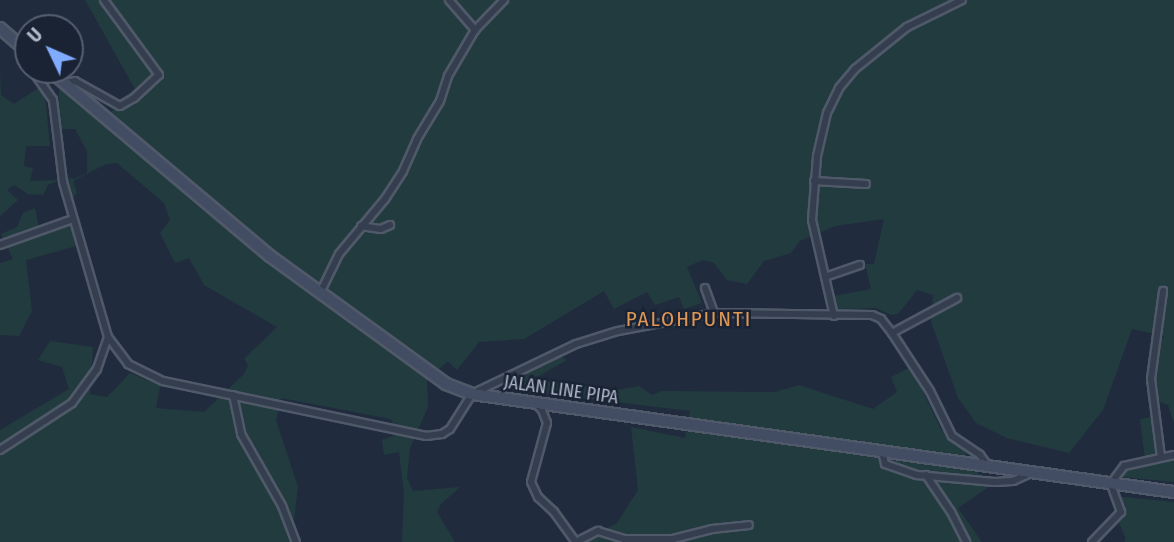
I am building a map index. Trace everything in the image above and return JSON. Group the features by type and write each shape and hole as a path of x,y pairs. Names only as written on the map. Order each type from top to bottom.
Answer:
{"main road":[{"path":"0,28 14,40"},
{"name":"JALAN LINE PIPA","path":"66,84 241,233 431,377 472,394 1174,492"}],"street":[{"path":"80,84 120,106 128,103 159,75 104,0"},
{"path":"449,0 475,30"},
{"path":"320,293 340,254 403,171 417,139 440,102 448,76 475,30 504,0"},
{"path":"834,316 813,231 814,181 827,113 847,77 907,27 962,0"},
{"path":"42,84 53,100 58,161 72,219 108,337 123,359 143,373 163,381 426,436 442,434 450,429 472,394 586,340 618,331 714,313 872,315 881,318 892,333 930,391 952,436 980,455 988,466"},
{"path":"814,181 866,184"},
{"path":"0,245 72,219"},
{"path":"361,226 381,229 390,225"},
{"path":"825,277 860,264"},
{"path":"705,288 714,313"},
{"path":"1161,457 1151,379 1155,332 1163,291"},
{"path":"892,333 957,298"},
{"path":"0,450 72,403 97,369 108,337"},
{"path":"233,395 242,434 282,506 296,542"},
{"path":"535,402 542,410 547,424 531,482 538,497 554,512 576,542 598,531 624,539 673,539 712,529 749,525"},
{"path":"882,451 882,461 888,466 926,475 1007,482 1031,473"},
{"path":"1092,542 1121,512 1111,482 1124,466 1174,455"},
{"path":"926,475 951,512 966,542"}],"green space":[{"path":"85,0 1174,0 1174,423 1168,405 1147,397 1152,360 1164,336 1132,329 1103,410 1069,453 1007,438 976,423 958,398 931,321 933,295 917,290 898,314 891,315 876,308 838,309 834,296 871,289 865,264 874,264 884,219 835,226 800,241 791,253 764,261 747,284 727,280 714,263 702,260 687,267 702,303 684,309 679,297 655,305 647,292 614,309 604,291 524,339 479,342 457,370 448,361 427,380 428,407 410,448 407,478 413,491 460,487 441,504 437,512 455,542 402,542 404,493 399,452 384,455 382,440 398,434 391,419 281,398 276,420 298,487 293,528 301,542 0,542 0,430 69,389 62,367 38,360 50,341 93,347 90,394 107,397 130,373 160,386 156,408 204,412 244,374 248,365 244,359 277,327 204,285 189,258 175,263 160,233 170,220 164,203 117,163 106,164 73,181 77,193 72,199 65,177 74,179 87,173 87,151 75,129 59,129 59,88 103,123 122,98 135,89"},
{"path":"0,70 1,95 14,104 40,87 45,95 50,146 26,146 24,166 33,168 30,181 59,180 48,185 43,195 28,194 14,185 7,190 18,200 0,216"},
{"path":"35,208 39,228 69,220 76,246 26,260 32,311 19,336 0,335 0,263 13,259 1,234 17,227 23,213"},
{"path":"560,356 567,360 537,377 543,381 618,390 639,386 652,395 662,391 775,392 799,385 873,409 897,392 891,377 911,367 941,429 964,450 987,488 958,508 982,542 590,542 590,538 617,523 638,490 631,427 685,438 690,411 525,391 519,376"},
{"path":"1157,416 1165,454 1174,454 1174,482 1124,477 1125,466 1145,460 1140,419"},
{"path":"1114,496 1174,502 1174,542 1124,542 1126,539 1116,516"}],"district":[{"name":"PALOHPUNTI","path":"689,319"}]}
